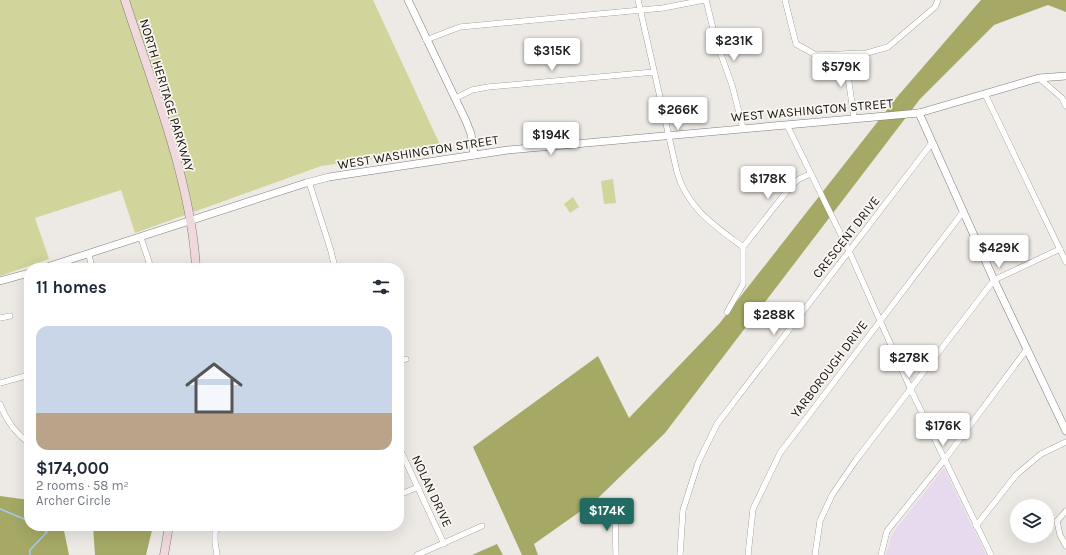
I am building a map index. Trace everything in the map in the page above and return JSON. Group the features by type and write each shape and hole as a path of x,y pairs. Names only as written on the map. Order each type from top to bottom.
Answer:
{"main road":[{"name":"NORTH HERITAGE PARKWAY","path":"125,0 174,150 190,221 195,263"},
{"path":"164,555 168,531"}],"street":[{"path":"408,0 426,40 456,98 471,134 474,154"},
{"path":"638,0 680,181 689,200 706,218 743,247"},
{"path":"426,40 460,27 640,10 705,0 716,41 732,85 742,128"},
{"path":"785,0 796,44 816,55 867,53 888,47 935,7 938,0"},
{"path":"845,55 854,118"},
{"path":"456,98 472,90 488,87 654,72"},
{"name":"WEST WASHINGTON STREET","path":"61,263 309,182 350,174 474,154 742,128 918,113 1040,78 1066,76"},
{"path":"1040,78 1062,98 1066,106"},
{"path":"985,94 1066,262"},
{"path":"918,113 994,280 1066,431"},
{"path":"787,125 849,251 911,390 991,555"},
{"name":"CRESCENT DRIVE","path":"680,555 683,510 698,463 717,424 931,144"},
{"path":"727,312 743,284 743,247 790,186 799,179 810,174"},
{"path":"309,182 332,250 334,263"},
{"name":"YARBOROUGH DRIVE","path":"748,555 753,510 780,453 963,212"},
{"path":"141,238 149,263"},
{"path":"815,555 820,521 832,496 856,460 994,280 1060,249"},
{"path":"88,255 90,263"},
{"path":"0,281 24,274"},
{"path":"0,318 10,316"},
{"path":"881,555 887,531 944,459 1027,349"},
{"path":"0,383 24,377"},
{"path":"0,404 6,419 20,437 24,440"},
{"path":"976,526 1016,475 1041,454 1066,442"},
{"name":"NOLAN DRIVE","path":"404,458 444,544"},
{"path":"404,493 418,487"},
{"path":"615,509 616,555"},
{"path":"1066,511 1057,521 1060,535 1066,546"},
{"path":"418,555 482,526"},
{"path":"215,531 214,542 217,555"}],"shaded area":[{"path":"944,468 986,555 886,555 892,534"}],"green space":[{"path":"0,0 373,0 442,149 321,166 135,233 121,190 35,218 49,259 37,263 24,263 24,268 0,276"},
{"path":"981,0 1066,0 1066,12 1048,5 994,25 920,99 665,433 595,501 534,544 538,555 522,555 473,447 598,356 629,418 719,324 897,97"},
{"path":"613,179 616,203 604,204 601,181"},
{"path":"573,197 579,207 570,213 564,204"},
{"path":"0,496 24,499 24,531 64,531 69,555 0,555"},
{"path":"93,531 152,531 146,555 95,555"},
{"path":"497,544 503,555 472,555"}],"waterway":[{"path":"0,509 24,519"},
{"path":"30,555 30,550 47,532 45,531"}]}
